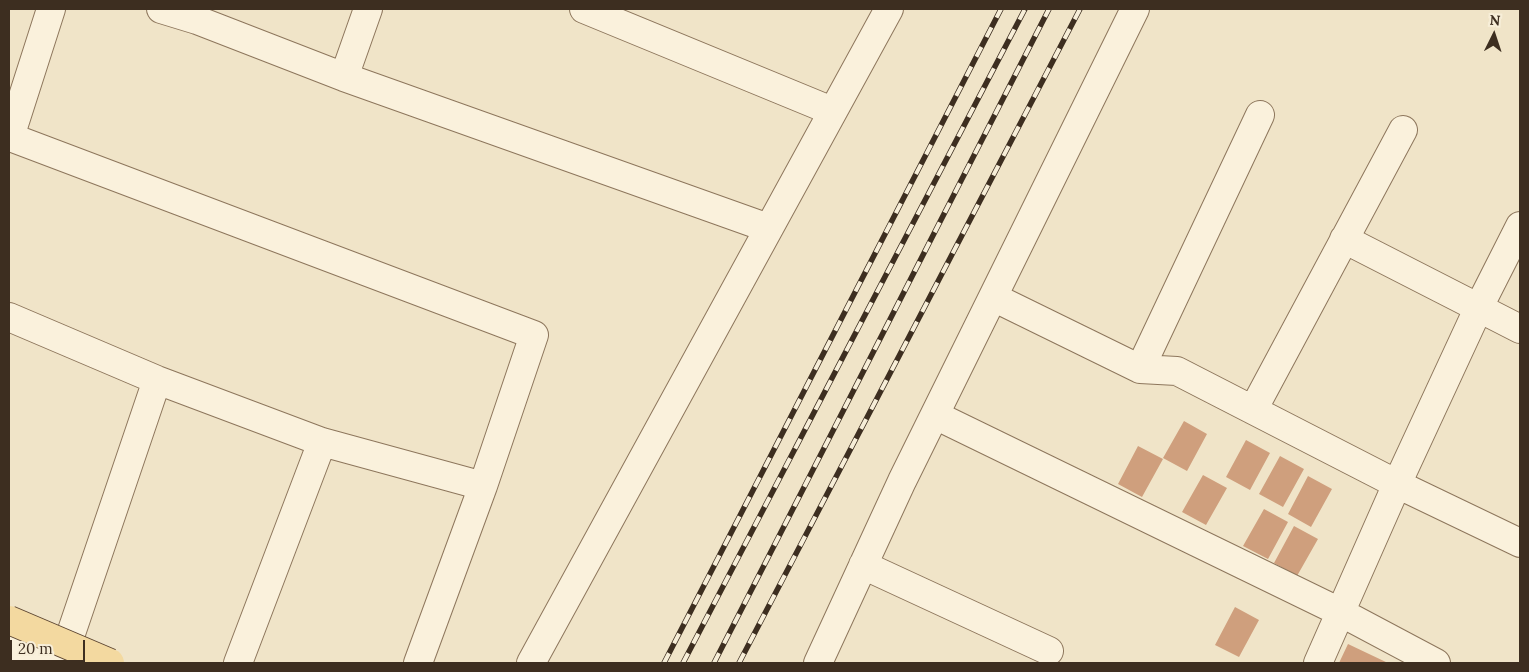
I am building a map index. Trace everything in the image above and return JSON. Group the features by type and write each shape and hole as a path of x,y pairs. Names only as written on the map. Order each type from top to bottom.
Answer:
{"main road":[{"path":"9,620 110,663"}],"street":[{"path":"51,9 9,139 534,335 484,486 418,663"},
{"path":"160,9 199,14 344,77 768,228"},
{"path":"344,77 368,9"},
{"path":"584,9 832,111"},
{"path":"531,663 889,9"},
{"path":"818,663 935,415 1135,9"},
{"path":"1140,369 1260,115"},
{"path":"1253,410 1403,130"},
{"path":"1318,663 1397,484 1479,307 1520,226"},
{"path":"1344,240 1520,328"},
{"path":"993,297 1140,369 1177,371 1397,484 1519,541"},
{"path":"9,317 157,380 322,442 484,486"},
{"path":"9,644 60,663 157,380"},
{"path":"935,415 1340,612 1436,663"},
{"path":"238,663 322,442"},
{"path":"863,565 1049,651"}],"building":[{"path":"1184,421 1207,434 1187,471 1163,458"},
{"path":"1246,440 1270,453 1250,490 1226,477"},
{"path":"1138,446 1163,459 1142,497 1118,484"},
{"path":"1280,456 1304,469 1283,507 1259,494"},
{"path":"1203,475 1227,488 1206,525 1182,512"},
{"path":"1308,476 1332,489 1311,527 1288,514"},
{"path":"1264,509 1288,522 1268,559 1243,546"},
{"path":"1294,526 1318,539 1297,576 1274,563"},
{"path":"1235,607 1259,620 1239,657 1215,645"},
{"path":"1348,644 1388,663 1339,663"}],"railway":[{"path":"664,663 1001,9"},
{"path":"683,663 1025,9"},
{"path":"714,663 1049,9"},
{"path":"739,663 1080,9"}]}
